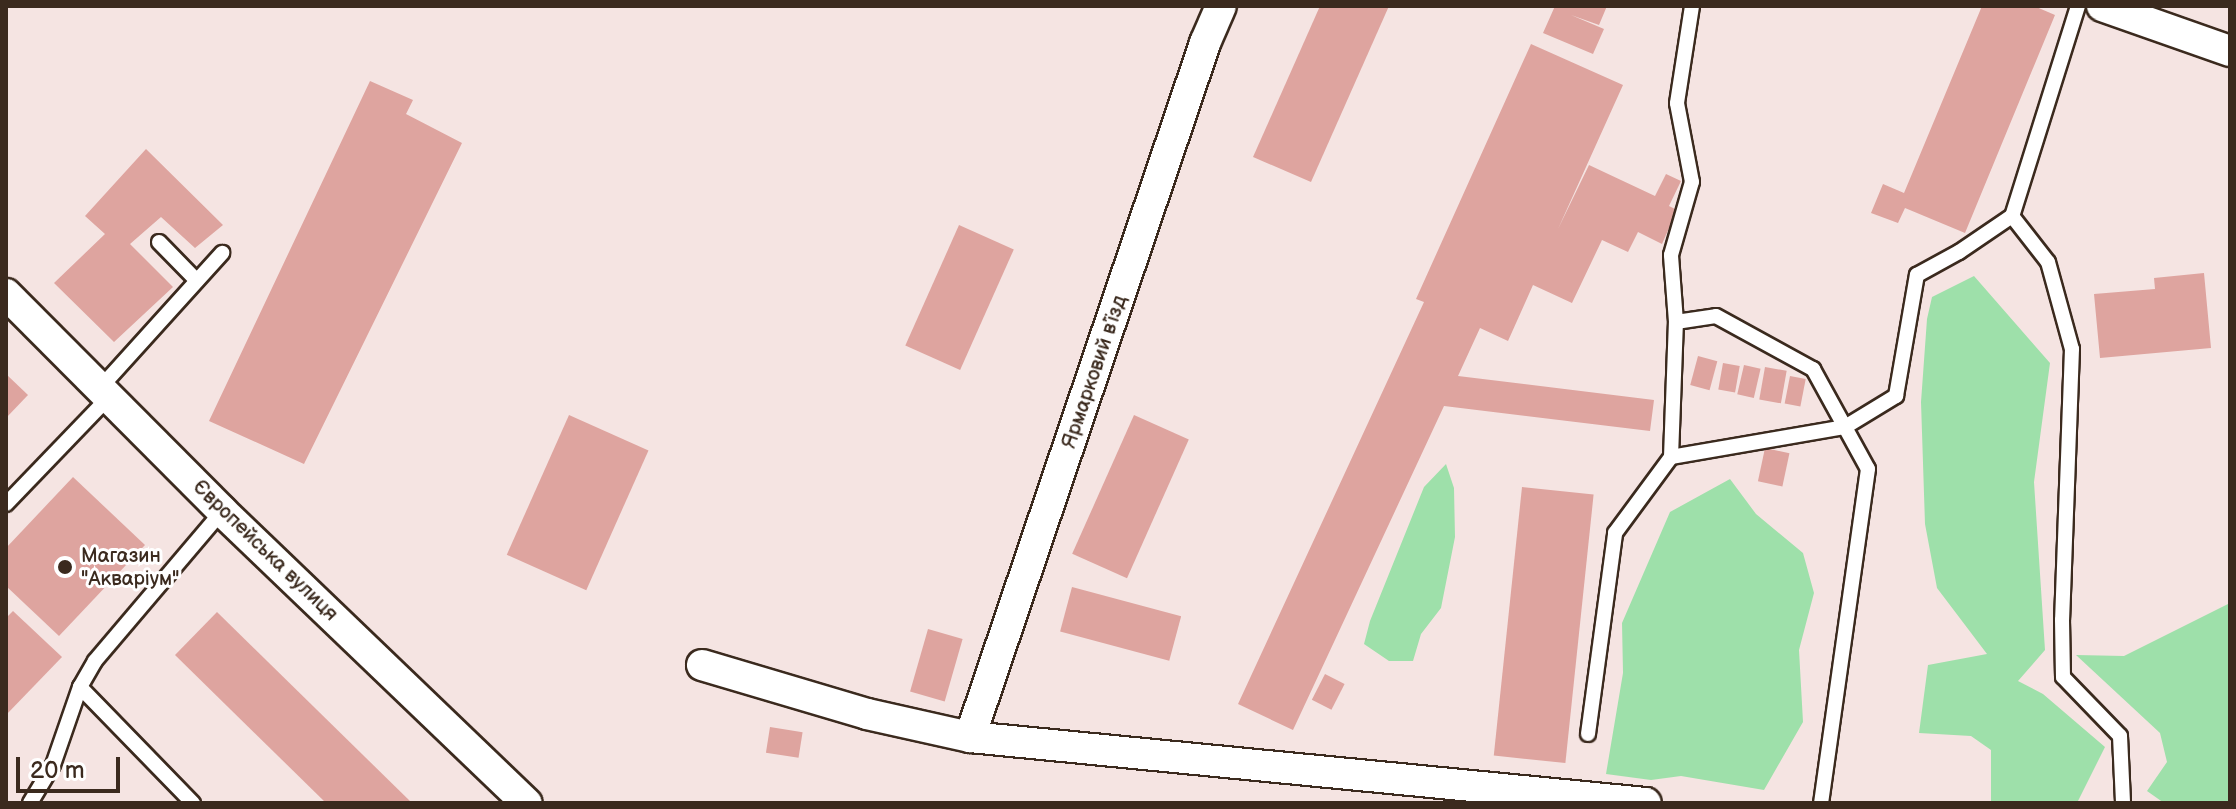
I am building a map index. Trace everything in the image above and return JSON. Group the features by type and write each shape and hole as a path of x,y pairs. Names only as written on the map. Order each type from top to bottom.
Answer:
{"street":[{"name":"Ярмарковий вʼїзд","path":"970,737 1205,43 1221,6"},
{"path":"2102,6 2230,51"},
{"name":"Європейська вулиця","path":"6,294 222,511 527,803"},
{"path":"702,665 867,714 970,737 1646,803"}],"lane":[{"path":"1588,734 1615,533 1671,457 1676,322 1671,255 1692,182 1677,103 1692,6"},
{"path":"1671,457 1845,427 1896,396 1917,275 1959,252 2012,216 2078,6"},
{"path":"2012,216 2048,262 2072,349 2062,620 2063,677 2120,736 2123,803"},
{"path":"159,242 197,281"},
{"path":"6,504 106,392 222,253"},
{"path":"1676,322 1716,316 1813,369 1868,469 1821,803"},
{"path":"36,801 53,765 80,687 109,643 222,511"},
{"path":"80,687 193,803"}],"green space":[{"path":"1974,276 2050,363 2034,482 2045,650 2018,681 2043,694 2105,747 2077,803 1991,803 1991,750 1971,736 1919,733 1928,665 1987,654 1937,588 1925,524 1921,402 1927,319 1932,297"},
{"path":"1446,464 1454,488 1455,537 1441,608 1421,634 1413,661 1389,661 1364,644 1370,621 1424,487"},
{"path":"1730,479 1756,514 1803,553 1814,593 1799,650 1803,722 1764,790 1681,776 1651,780 1606,774 1623,673 1622,623 1670,512"},
{"path":"2230,603 2230,803 2164,803 2147,791 2167,762 2160,733 2076,655 2124,656"}],"building":[{"path":"1320,6 1389,6 1311,182 1253,157"},
{"path":"1555,6 1607,6 1599,25 1571,15 1604,29 1593,54 1543,33"},
{"path":"1982,6 2034,6 2055,15 1965,233 1905,208 1898,223 1871,213 1883,184 1904,193"},
{"path":"1531,44 1623,85 1558,229 1589,165 1655,196 1666,174 1681,181 1669,206 1677,210 1662,244 1638,232 1628,252 1602,240 1572,303 1533,285 1508,341 1480,328 1458,376 1654,400 1650,431 1444,406 1293,730 1238,704 1424,302 1416,299"},
{"path":"370,81 413,100 406,114 462,143 304,464 209,421"},
{"path":"146,149 223,225 195,248 161,217 130,244 173,287 114,342 54,283 105,234 85,216"},
{"path":"959,225 1014,249 960,370 905,346"},
{"path":"2204,273 2211,348 2100,358 2094,294 2155,289 2154,278"},
{"path":"1698,356 1717,361 1710,390 1690,385"},
{"path":"1723,363 1740,366 1735,393 1718,390"},
{"path":"1744,365 1761,369 1754,398 1737,394"},
{"path":"1765,367 1787,371 1781,403 1759,399"},
{"path":"6,374 28,395 6,418"},
{"path":"1790,376 1806,379 1800,407 1785,403"},
{"path":"569,415 648,450 586,590 507,555"},
{"path":"1134,415 1189,439 1127,578 1072,554"},
{"path":"1765,448 1789,453 1782,486 1758,481"},
{"name":"Магазин \"Акваріум\"","path":"73,477 145,545 59,636 6,586 6,548"},
{"path":"1522,487 1594,495 1565,763 1494,756"},
{"path":"1072,587 1181,616 1169,661 1060,631"},
{"path":"13,611 62,657 6,715 6,618"},
{"path":"217,612 412,803 326,803 175,655"},
{"path":"928,629 963,639 945,701 910,691"},
{"path":"1325,674 1345,684 1331,710 1312,700"},
{"path":"770,727 803,732 799,758 766,753"}],"place":[{"name":"Магазин \"Акваріум\"","path":"65,567"}]}
